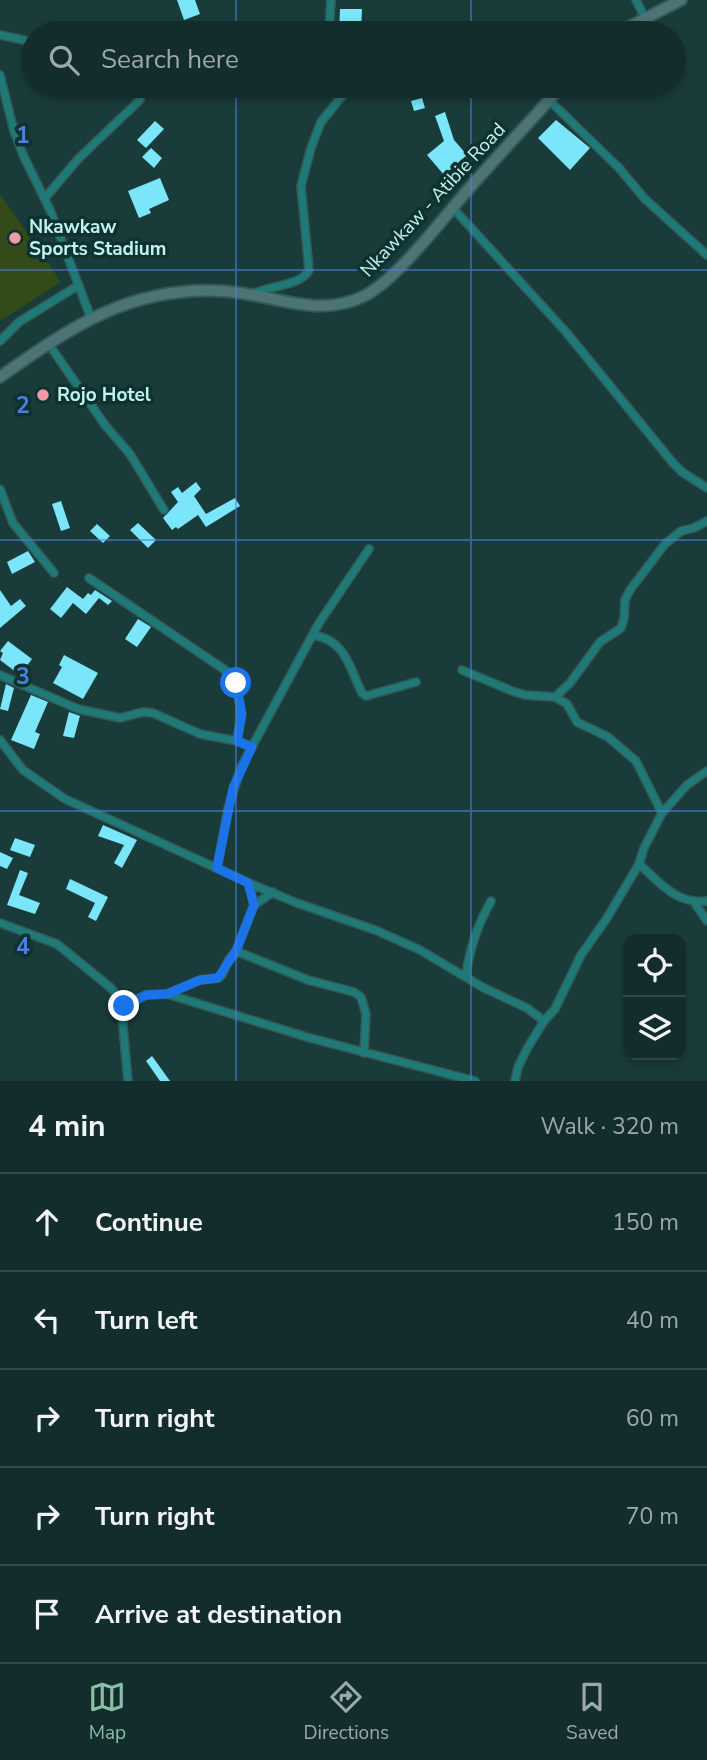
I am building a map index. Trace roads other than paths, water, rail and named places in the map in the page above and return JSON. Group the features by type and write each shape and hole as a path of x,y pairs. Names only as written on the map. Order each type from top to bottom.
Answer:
{"main road":[{"path":"639,21 681,0"},
{"name":"Nkawkaw - Atibie Road","path":"0,377 48,342 92,318 123,304 164,294 204,290 252,294 284,303 316,307 346,303 363,297 392,274 549,100"}],"street":[{"path":"330,21 331,0"},
{"path":"636,0 645,18"},
{"path":"0,35 21,39"},
{"path":"0,75 19,144 45,198 92,318"},
{"path":"45,198 78,159 139,98"},
{"path":"252,294 264,288 296,282 307,275 309,270 301,186 321,122 340,98"},
{"path":"549,100 619,168 645,199 707,255"},
{"path":"453,207 566,332 673,464 707,488"},
{"path":"0,341 19,322 79,285"},
{"path":"48,342 105,425 130,454 164,510"},
{"path":"0,489 13,523 54,573"},
{"path":"555,697 600,642 621,628 625,600 630,590 664,544 681,531 707,521"},
{"path":"217,868 233,788 252,747 335,596 369,549"},
{"path":"89,578 225,670 236,683 242,714 237,741"},
{"path":"314,635 333,640 339,647 366,696 416,682"},
{"path":"462,670 525,695 555,697 566,704 582,726 608,737 636,761 662,813"},
{"path":"0,675 78,709 120,718 142,712 153,713 200,734 237,741 252,747"},
{"path":"0,740 23,770 65,799 248,883 375,930 420,950 527,1008 544,1021"},
{"path":"515,1081 518,1067 544,1021 555,1009 582,955 639,864 662,813 687,785 707,771"},
{"path":"639,864 676,897 694,902 707,901"},
{"path":"248,883 254,905"},
{"path":"167,994 200,980 218,978 236,951 254,905 273,892"},
{"path":"466,977 474,935 491,901"},
{"path":"694,902 707,921"},
{"path":"0,923 42,937 66,949 111,988 124,1006 128,1081"},
{"path":"236,951 308,980 354,992 361,997 366,1014 364,1052"},
{"path":"124,1006 146,995 167,994 364,1052 475,1081"}],"place":[{"name":"Nkawkaw Sports Stadium","path":"15,238"},
{"name":"Rojo Hotel","path":"43,395"}]}
